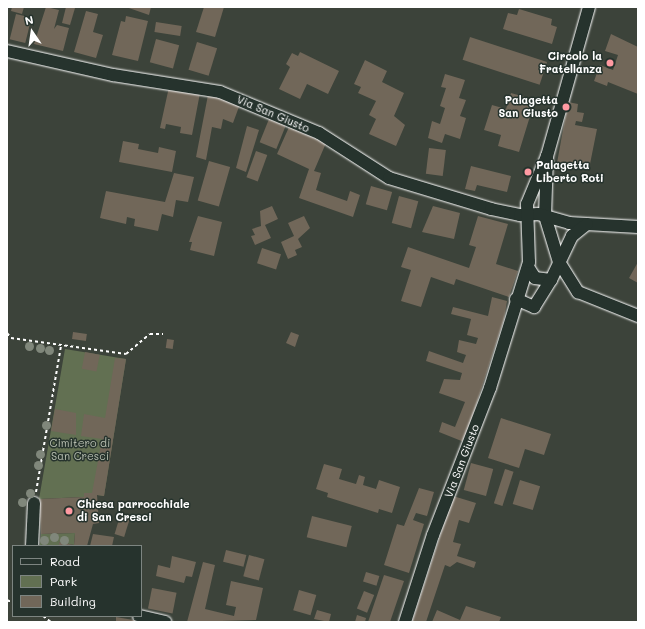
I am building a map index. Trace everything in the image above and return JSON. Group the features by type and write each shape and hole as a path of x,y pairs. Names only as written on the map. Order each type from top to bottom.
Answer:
{"street":[{"path":"525,215 547,156 589,7"},
{"name":"Via San Giusto","path":"7,51 113,75 220,92 318,133 389,178 506,213 545,216 587,224 638,227"},
{"path":"547,156 545,216 559,262 580,293 638,316"},
{"name":"Via San Giusto","path":"405,622 433,535 490,388 516,300 528,266 531,252 525,215"},
{"path":"516,300 534,307 551,280 572,236 587,224"},
{"path":"528,266 535,278 551,280"},
{"path":"32,545 34,503"},
{"path":"142,617 164,622"}],"path":[{"path":"7,333 10,338 126,354 150,334 163,334"},
{"path":"34,503 61,346"}],"green space":[{"name":"Cimitero di San Cresci","path":"65,349 126,359 104,496 84,493 84,497 39,499"},
{"path":"75,533 74,545 59,542 59,545 40,545 41,534"}],"building":[{"path":"12,7 24,7 22,14 11,11"},
{"path":"46,7 59,10 54,29 57,25 69,28 63,51 34,44"},
{"path":"66,7 75,8 70,25 62,23"},
{"path":"126,7 151,7 149,15"},
{"path":"204,7 224,7 215,37 196,32"},
{"path":"519,9 552,19 551,25 557,27 552,44 503,29 508,13 517,15"},
{"path":"86,11 98,14 93,32 103,35 96,58 74,52"},
{"path":"16,14 32,18 25,43 10,39"},
{"path":"126,16 148,21 138,61 112,55 121,21 125,22"},
{"path":"156,22 182,26 180,36 154,32"},
{"path":"611,34 638,47 638,94 608,82 607,86 594,81 600,65 613,70 618,55 605,51"},
{"path":"470,37 547,62 540,85 463,60"},
{"path":"156,39 179,45 173,68 150,62"},
{"path":"197,42 217,48 209,76 189,70"},
{"path":"300,52 339,71 328,94 307,84 300,99 279,89 290,67 286,64 292,53 298,56"},
{"path":"365,60 387,71 382,82 404,93 394,116 405,125 396,146 369,134 376,119 369,115 376,101 358,93 361,87 354,84"},
{"path":"445,74 465,80 459,98 466,100 460,116 466,118 460,139 445,134 442,143 428,138 432,121 440,124 445,108 440,106 446,88 441,87"},
{"path":"169,87 200,93 192,135 180,133 181,127 166,124 165,129 160,128"},
{"path":"511,93 535,100 519,152 498,146 501,135 484,130 492,105 506,109"},
{"path":"208,95 240,104 233,123 223,119 221,129 212,127 206,160 196,157"},
{"path":"568,102 578,104 577,112 584,113 582,122 576,121 575,125 597,129 589,169 557,163"},
{"path":"269,119 286,126 276,149 260,142"},
{"path":"247,126 259,130 246,172 236,168"},
{"path":"289,127 326,143 314,171 321,173 316,190 347,201 350,191 360,195 353,217 299,198 309,169 277,154"},
{"path":"123,141 139,144 138,149 158,153 159,147 176,151 172,172 119,162"},
{"path":"429,148 446,150 443,176 426,174"},
{"path":"256,151 267,155 258,181 246,177"},
{"path":"209,161 230,167 219,206 198,200"},
{"path":"471,166 511,176 507,192 477,185 475,191 465,189"},
{"path":"174,173 194,177 188,202 176,200 173,217 162,214 158,231 134,226 135,219 127,217 126,224 100,218 106,191 165,202"},
{"path":"371,186 392,192 387,210 366,204"},
{"path":"399,196 418,201 411,228 392,223"},
{"path":"272,206 278,219 265,225 271,238 255,245 251,236 255,235 252,229 261,226 260,211"},
{"path":"433,206 460,213 454,239 422,232"},
{"path":"198,216 222,222 214,256 190,250 192,242 189,242"},
{"path":"304,216 310,228 298,239 302,247 295,250 297,255 288,259 281,242 294,236 288,223"},
{"path":"478,216 508,224 496,264 518,271 509,297 456,279 454,285 431,277 421,307 401,301 411,270 401,267 408,247 469,268 476,247 469,245"},
{"path":"262,248 281,254 276,269 257,263"},
{"path":"638,262 638,283 629,278"},
{"path":"492,297 507,301 504,319 464,442 439,432 442,422 455,427 465,402 439,393 444,379 460,380 462,373 426,361 429,351 463,363 466,355 457,352 459,340 476,344 478,338 467,335 471,319 451,314 453,307 488,316"},
{"path":"73,332 87,334 86,341 72,339"},
{"path":"291,332 299,335 295,347 286,343"},
{"path":"167,339 174,340 173,349 166,348"},
{"path":"85,352 100,355 96,372 82,369"},
{"path":"115,358 126,359 104,496 97,495 99,523 93,524 87,545 74,545 75,533 41,534 39,499 84,497 84,493 92,493 102,439 81,436 84,414 105,418"},
{"path":"55,409 76,413 76,435 51,431"},
{"path":"501,418 551,434 544,455 525,449 519,468 488,458"},
{"path":"471,463 493,469 486,496 464,490"},
{"path":"324,464 342,469 339,479 356,484 359,475 365,477 363,485 376,489 379,480 400,487 392,513 379,509 378,513 327,497 328,493 316,489"},
{"path":"505,469 514,472 502,506 494,503"},
{"path":"520,480 540,486 533,510 513,504"},
{"path":"419,488 434,492 427,516 416,513 413,520 424,524 409,573 384,565 397,524 404,526"},
{"path":"453,496 476,503 469,523 459,520 453,542 461,544 457,556 476,562 474,568 457,562 450,567 445,565 426,622 412,622"},
{"path":"121,513 131,516 124,537 115,534"},
{"path":"312,516 352,526 346,547 307,537"},
{"path":"93,534 114,537 112,545 90,545"},
{"path":"59,542 74,545 59,545"},
{"path":"226,550 246,555 243,567 223,562"},
{"path":"249,555 264,559 259,580 243,576"},
{"path":"172,556 196,562 192,577 186,576 184,583 156,576 158,565 170,568"},
{"path":"203,562 215,565 205,609 234,616 236,607 226,605 231,581 263,588 256,620 187,622"},
{"path":"366,572 379,576 376,586 363,582"},
{"path":"384,575 404,581 390,622 368,622"},
{"path":"152,588 177,593 173,613 148,609"},
{"path":"299,590 316,595 311,615 293,610"},
{"path":"364,591 374,595 367,613 357,609"},
{"path":"466,606 501,617 499,622 432,622 437,610 460,620"},
{"path":"317,610 331,614 329,622 314,619"},
{"path":"357,615 366,618 365,622 355,622"},
{"path":"116,617 139,621 139,622 116,622"}],"place":[{"name":"Circolo la Fratellanza","path":"610,63"},
{"name":"Palagetta San Giusto","path":"566,107"},
{"name":"Palagetta Liberto Roti","path":"528,172"},
{"name":"Chiesa parrocchiale di San Cresci","path":"69,511"}]}
